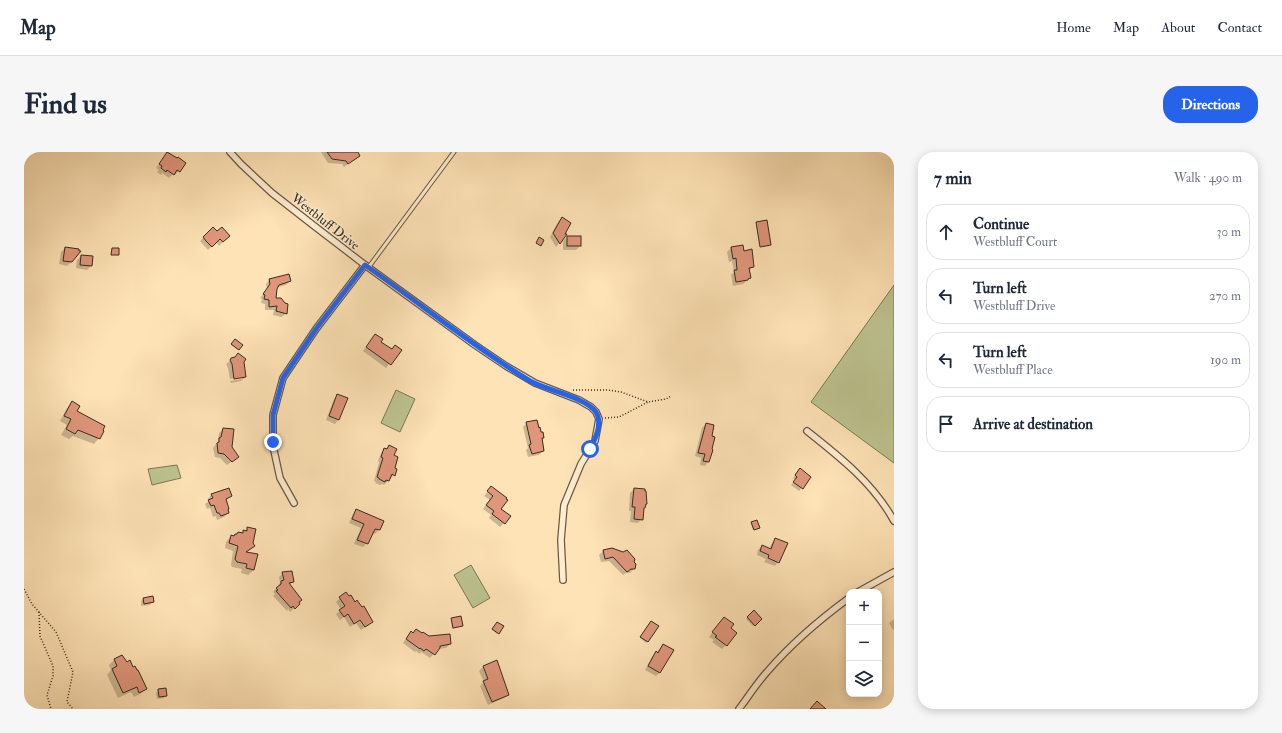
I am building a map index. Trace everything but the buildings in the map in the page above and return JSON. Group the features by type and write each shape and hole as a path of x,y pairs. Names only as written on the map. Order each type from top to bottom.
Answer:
{"street":[{"name":"Westbluff Drive","path":"230,152 272,193 367,266 506,366 535,383 591,407 596,412 599,419"},
{"path":"294,503 280,478 273,446 273,415 283,378 321,323 367,266"},
{"path":"563,580 561,540 564,505 581,464 595,441 599,419"},
{"path":"807,431 835,453 855,472 872,490 894,521"},
{"path":"863,589 894,572"},
{"path":"739,709 766,673 786,651 816,623 846,600"}],"lane":[{"path":"367,266 454,152"}],"path":[{"path":"561,393 568,390 608,390 621,392 648,402"},
{"path":"599,419 619,417 648,402 666,399 671,396"},
{"path":"24,589 32,604 56,632 72,672 67,702 73,709"},
{"path":"39,612 40,636 53,666 53,676 47,695 51,709"}],"green space":[{"path":"894,285 894,463 811,402"},
{"path":"396,390 415,399 400,432 381,423"},
{"path":"177,465 181,478 152,485 148,469"},
{"path":"471,565 490,598 473,608 454,575"}],"route":[{"path":"273,442 273,415 283,378 316,329 365,265 506,366 535,383 579,400 591,407 596,412 599,419 599,426 595,441 590,449"}]}
